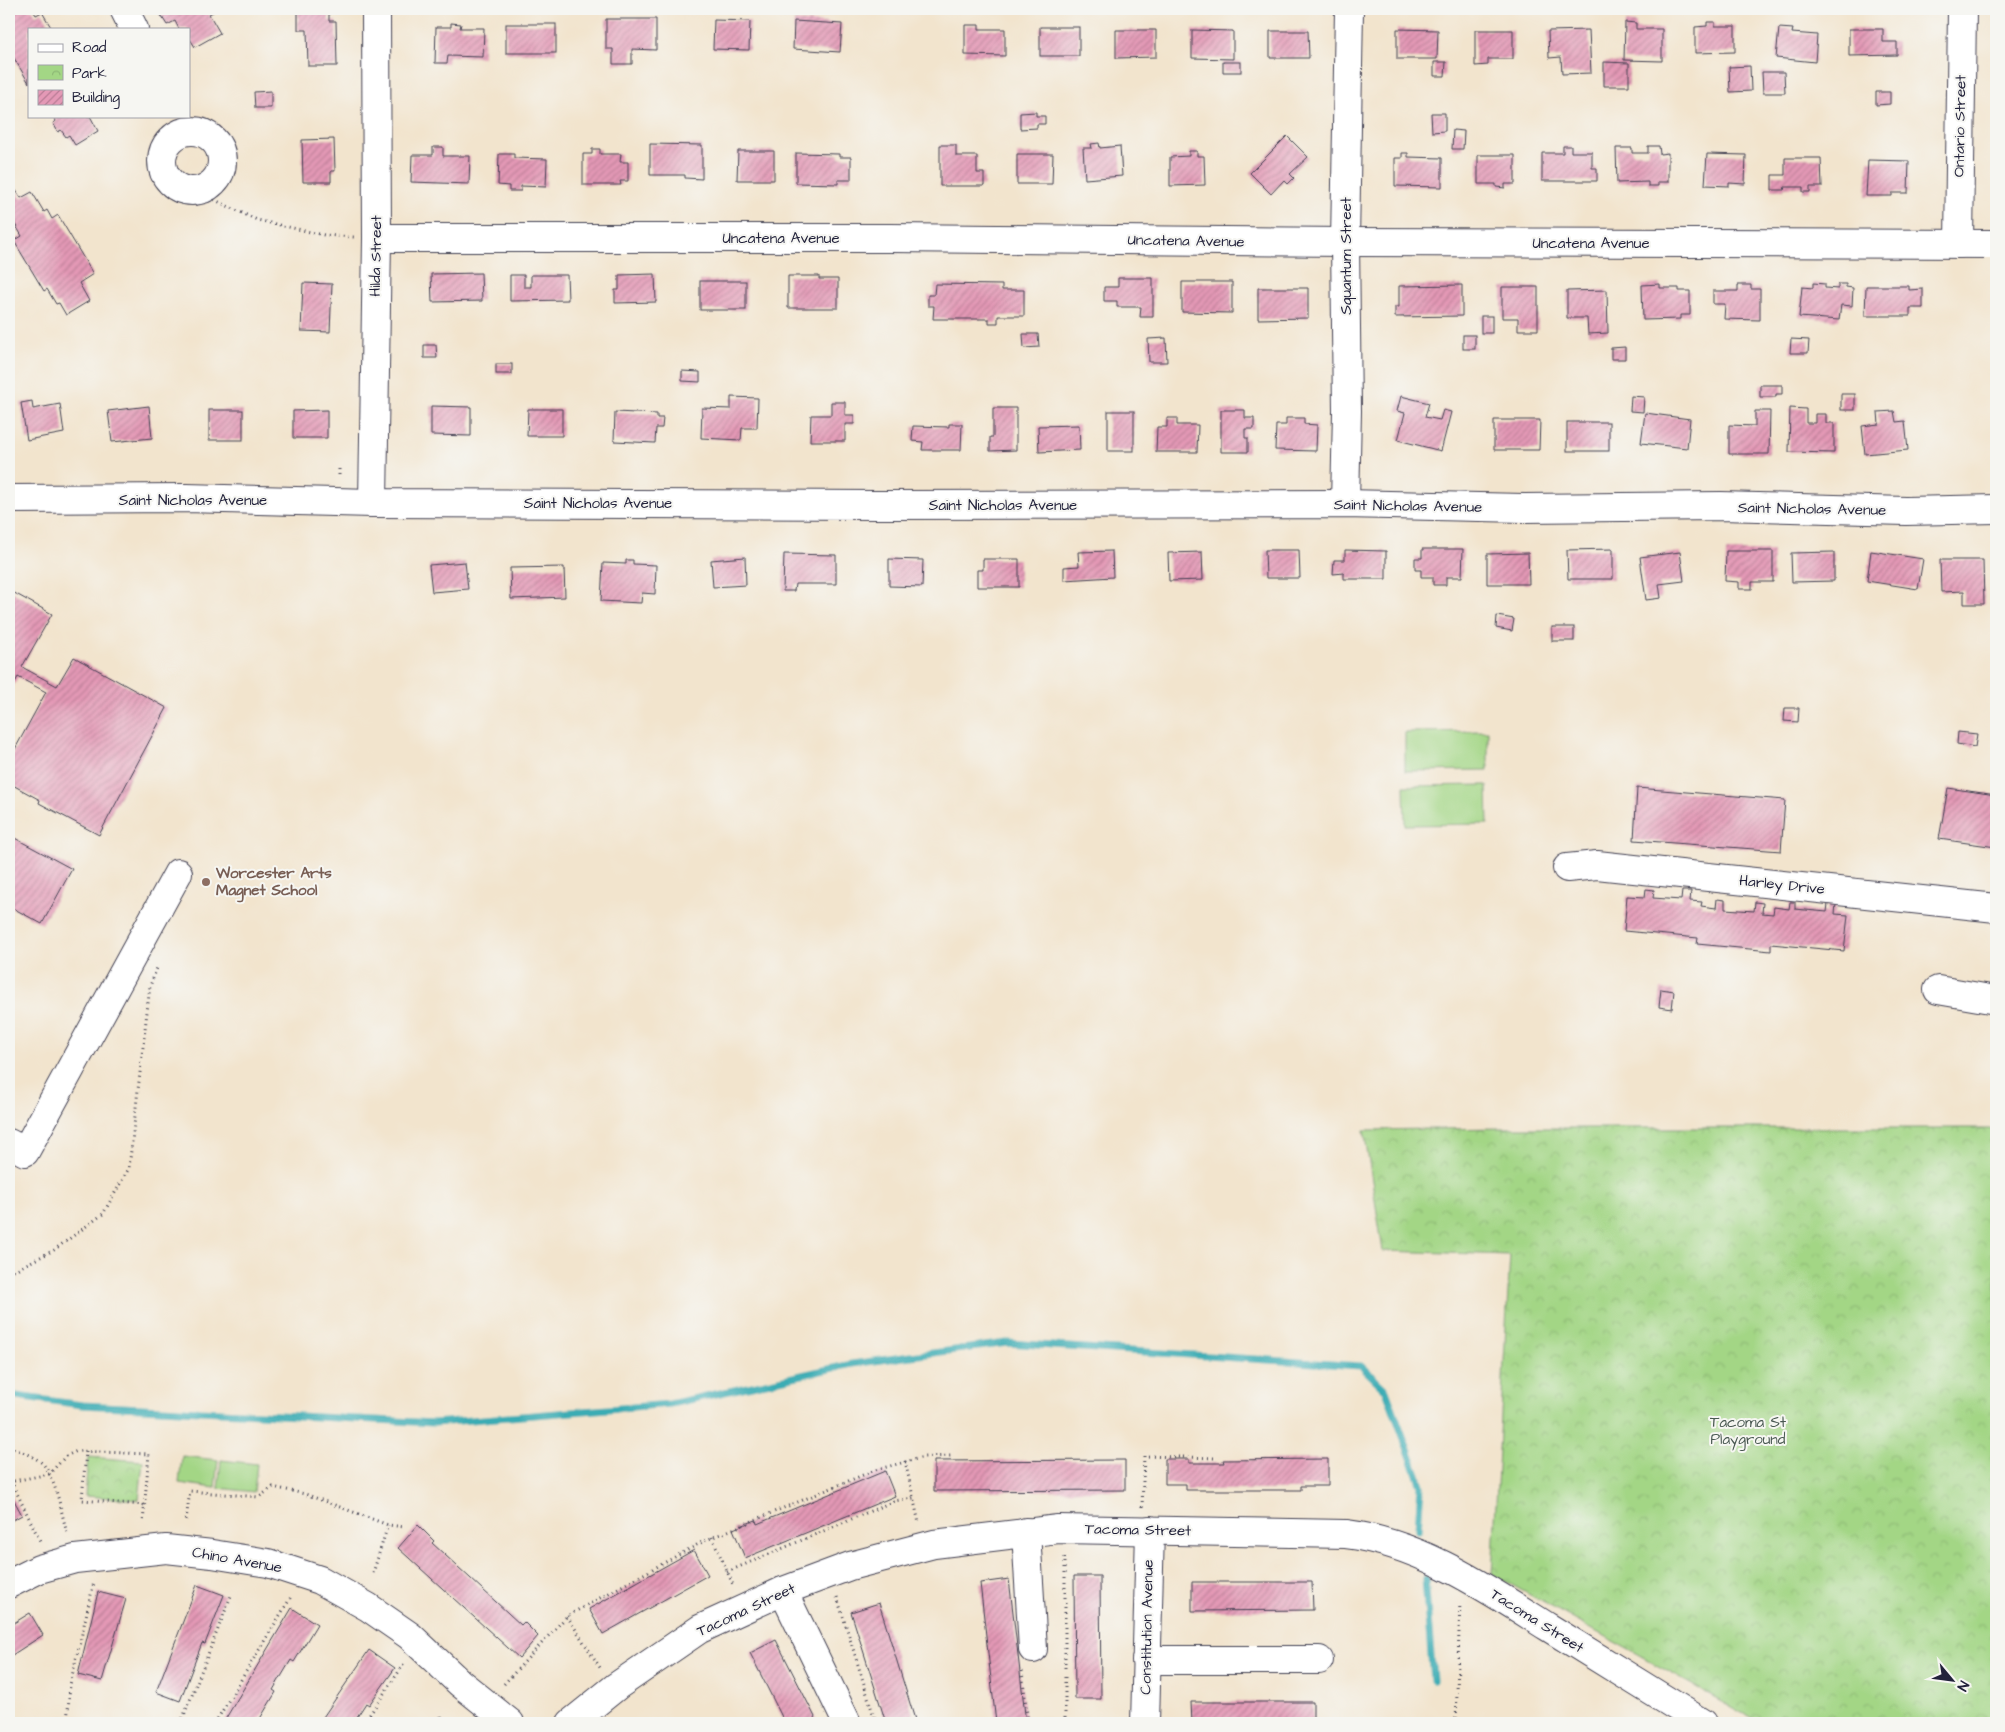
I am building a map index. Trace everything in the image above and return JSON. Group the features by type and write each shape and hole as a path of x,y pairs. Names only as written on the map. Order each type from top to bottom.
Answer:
{"street":[{"path":"124,9 134,28"},
{"name":"Hilda Street","path":"373,503 377,238 376,9"},
{"name":"Squantum Street","path":"1345,504 1347,411 1345,242 1349,9"},
{"name":"Ontario Street","path":"1959,244 1962,9"},
{"path":"182,124 206,135 214,141 219,149 222,160 216,179 208,186 196,191 178,188 164,172 162,159 164,149 182,124"},
{"name":"Uncatena Avenue","path":"377,238 890,238 1345,242 1996,244"},
{"name":"Saint Nicholas Avenue","path":"9,499 186,498 373,503 881,505 1345,504 1524,508 1721,506 1906,511 1996,509"},
{"name":"Harley Drive","path":"1567,868 1598,865 1996,908"},
{"path":"9,1143 26,1152 178,873"},
{"path":"1938,990 1996,1000"},
{"name":"Tacoma Street","path":"571,1723 617,1686 700,1630 783,1591 850,1566 934,1544 1026,1532 1146,1522 1346,1534 1364,1536 1406,1548 1460,1574 1703,1723"},
{"name":"Constitution Avenue","path":"1145,1723 1146,1522"},
{"path":"1026,1532 1033,1649"},
{"name":"Chino Avenue","path":"9,1584 39,1569 75,1559 151,1550 166,1549 212,1554 268,1563 320,1580 368,1607 410,1636 460,1683 510,1723"},
{"path":"783,1591 846,1721"},
{"path":"1146,1660 1319,1660"}],"path":[{"path":"196,191 257,220 324,235 377,238"},
{"path":"339,469 339,480"},
{"path":"9,1273 54,1250 103,1214 129,1168 150,986 159,961"},
{"path":"9,1447 16,1448 43,1464 53,1484 67,1533"},
{"path":"40,1541 10,1482 48,1474 66,1456 77,1451 148,1454 143,1522"},
{"path":"86,1451 82,1500 144,1505"},
{"path":"504,1684 567,1616 712,1537 875,1470 924,1457 951,1456"},
{"path":"1146,1522 1144,1456 1217,1458"},
{"path":"906,1461 920,1526"},
{"path":"186,1520 190,1491 259,1497 273,1487 305,1494 388,1525 404,1527"},
{"path":"727,1572 894,1501 914,1498"},
{"path":"373,1573 388,1525"},
{"path":"712,1537 734,1589"},
{"path":"1065,1554 1065,1723"},
{"path":"1456,1723 1460,1574"},
{"path":"67,1723 70,1685 94,1578"},
{"path":"836,1594 876,1723"},
{"path":"181,1723 231,1596"},
{"path":"215,1723 291,1596"},
{"path":"567,1616 602,1669"},
{"path":"1028,1723 1022,1668 1033,1649"},
{"path":"364,1723 406,1661"},
{"path":"441,1716 442,1723"}],"green space":[{"path":"1488,731 1488,770 1405,771 1405,732"},
{"path":"1487,785 1488,824 1405,825 1404,786"},
{"name":"Tacoma St Playground","path":"1503,1128 1996,1128 1996,1723 1761,1723 1492,1574 1510,1255 1383,1251 1364,1130"},
{"path":"182,1456 218,1460 215,1488 179,1483"},
{"path":"88,1457 143,1461 139,1500 85,1496"},
{"path":"221,1460 257,1464 254,1492 218,1488"}],"building":[{"path":"9,9 32,9 36,15 42,12 51,28 28,28 28,81 9,50 9,39 11,37 9,34"},
{"path":"157,9 219,9 209,14 220,33 195,47 190,39 190,28 178,28 175,21 167,25"},
{"path":"298,11 329,11 329,21 336,21 337,66 308,66 307,30 298,30"},
{"path":"606,19 656,19 656,50 632,49 632,64 613,64 613,49 606,49"},
{"path":"714,20 750,21 749,50 713,49"},
{"path":"794,21 842,24 840,52 793,49"},
{"path":"1625,22 1636,23 1636,29 1662,29 1662,61 1624,60"},
{"path":"1707,22 1715,22 1715,26 1735,26 1735,52 1695,53 1695,27 1707,26"},
{"path":"451,23 461,24 460,28 484,28 483,57 448,56 447,63 435,63 436,27 451,27"},
{"path":"506,24 556,24 556,53 506,53"},
{"path":"965,25 979,25 979,29 1005,29 1005,56 965,55"},
{"path":"1040,27 1079,27 1079,56 1040,56"},
{"path":"1779,28 1793,29 1792,33 1817,35 1815,62 1776,58"},
{"path":"1397,29 1438,30 1437,59 1397,59"},
{"path":"1849,29 1883,29 1883,42 1897,42 1897,55 1849,56"},
{"path":"1116,30 1156,30 1156,57 1116,58"},
{"path":"1192,30 1233,31 1233,59 1192,58"},
{"path":"1475,30 1513,30 1513,59 1488,59 1488,65 1475,66"},
{"path":"1589,30 1591,73 1562,74 1561,57 1549,58 1548,31"},
{"path":"1270,31 1308,31 1309,58 1270,58"},
{"path":"1223,62 1241,62 1241,72 1223,72"},
{"path":"1434,62 1446,62 1445,76 1434,76"},
{"path":"1604,62 1629,63 1629,86 1604,86"},
{"path":"1750,66 1751,91 1730,92 1729,67"},
{"path":"1762,72 1784,72 1785,93 1763,93"},
{"path":"271,91 271,108 255,108 254,92"},
{"path":"1876,92 1890,92 1890,104 1876,105"},
{"path":"1036,112 1036,116 1045,116 1045,124 1037,124 1037,128 1020,129 1020,113"},
{"path":"1431,113 1445,113 1445,131 1432,132"},
{"path":"54,118 91,118 98,131 75,145 69,135 66,137 61,130 58,132 53,123 56,121"},
{"path":"1453,130 1464,131 1463,149 1452,149"},
{"path":"1287,136 1308,157 1290,174 1294,178 1288,184 1284,180 1271,194 1250,173"},
{"path":"334,139 335,171 331,171 331,182 303,182 302,140"},
{"path":"1099,143 1100,148 1120,146 1122,176 1085,179 1083,148 1092,148 1091,144"},
{"path":"650,144 702,145 702,179 685,178 685,175 650,175"},
{"path":"940,145 956,145 956,156 977,156 977,173 984,173 984,186 940,186"},
{"path":"1563,146 1571,146 1571,152 1592,152 1592,168 1597,168 1597,181 1542,181 1542,153 1563,153"},
{"path":"1648,146 1659,146 1660,154 1668,153 1668,182 1658,182 1658,186 1648,186 1648,182 1617,183 1616,148 1632,148 1632,153 1648,153"},
{"path":"433,147 443,147 443,156 470,156 469,184 411,182 412,155 433,155"},
{"path":"592,149 600,149 600,154 621,154 620,162 628,162 628,181 620,181 621,185 583,185 583,154 592,154"},
{"path":"738,151 774,151 774,180 737,180"},
{"path":"1189,151 1197,151 1197,156 1204,156 1205,185 1170,186 1170,157 1189,156"},
{"path":"796,153 839,154 839,157 851,157 851,180 838,180 838,184 796,183"},
{"path":"1402,153 1408,153 1408,157 1442,158 1442,187 1395,186 1395,158 1402,158"},
{"path":"499,154 514,154 514,158 547,159 546,187 521,186 521,191 509,191 509,186 498,185"},
{"path":"1017,154 1053,154 1052,184 1017,184"},
{"path":"1707,154 1746,155 1745,184 1729,183 1729,186 1705,185"},
{"path":"1478,155 1515,155 1515,184 1505,184 1505,188 1496,187 1496,184 1478,184"},
{"path":"1785,158 1821,158 1822,187 1810,187 1810,192 1803,192 1803,187 1785,187 1784,190 1772,190 1772,175 1785,175"},
{"path":"1868,160 1909,161 1908,193 1892,193 1892,196 1866,196"},
{"path":"15,189 21,198 32,192 44,212 47,210 52,219 58,215 93,274 79,283 89,301 66,315 59,303 56,304 47,289 44,291 14,241 22,236 9,214 9,193"},
{"path":"481,273 482,301 432,302 431,274"},
{"path":"655,274 656,302 615,303 615,290 619,290 619,275"},
{"path":"510,275 524,275 524,287 531,287 531,275 567,275 568,300 510,301"},
{"path":"788,276 819,276 819,279 838,279 838,308 788,308"},
{"path":"1118,278 1153,278 1153,317 1140,317 1141,307 1117,307 1117,301 1104,301 1104,287 1118,287"},
{"path":"700,281 746,281 746,310 700,310"},
{"path":"1182,282 1232,282 1232,313 1182,312"},
{"path":"303,283 332,284 330,332 301,331"},
{"path":"1813,283 1825,284 1825,288 1838,289 1838,284 1846,284 1846,287 1853,288 1852,306 1841,305 1839,320 1799,317 1802,287 1813,288"},
{"path":"935,284 1002,285 1002,290 1024,290 1024,316 998,316 998,323 989,323 989,319 933,319 934,306 928,306 928,295 934,295"},
{"path":"1660,284 1660,288 1679,288 1679,291 1690,291 1690,315 1680,315 1680,319 1643,320 1642,285"},
{"path":"1462,285 1462,316 1395,317 1395,307 1399,307 1399,286"},
{"path":"1738,285 1751,285 1751,289 1760,289 1760,320 1724,319 1725,304 1713,304 1713,291 1738,291"},
{"path":"1866,286 1909,286 1909,290 1923,289 1923,308 1910,308 1910,316 1865,316"},
{"path":"1502,287 1538,287 1538,330 1518,330 1518,318 1502,318"},
{"path":"1258,288 1308,288 1308,318 1258,319"},
{"path":"1607,290 1608,333 1588,334 1587,318 1567,318 1567,291"},
{"path":"1481,316 1492,316 1492,333 1481,333"},
{"path":"1023,334 1038,334 1039,347 1024,348"},
{"path":"1463,335 1475,335 1475,349 1463,349"},
{"path":"1166,338 1167,362 1149,362 1148,339"},
{"path":"1791,339 1809,340 1808,353 1790,353"},
{"path":"424,345 436,345 437,358 424,358"},
{"path":"1625,347 1625,359 1611,359 1611,348"},
{"path":"496,364 512,364 512,374 496,374"},
{"path":"682,371 700,372 700,382 682,381"},
{"path":"1760,385 1782,385 1782,394 1776,394 1776,397 1760,397"},
{"path":"1841,394 1855,394 1855,410 1841,410"},
{"path":"1401,396 1429,403 1425,417 1440,420 1443,410 1451,412 1441,451 1398,440 1405,413 1397,411"},
{"path":"1631,396 1644,397 1643,412 1630,411"},
{"path":"731,397 758,398 757,428 742,428 741,440 701,438 702,408 731,409"},
{"path":"32,401 33,409 60,404 64,433 27,440 21,403"},
{"path":"831,402 845,402 845,415 854,415 854,424 845,424 845,441 810,441 811,415 831,415"},
{"path":"149,406 152,438 112,442 108,411"},
{"path":"431,406 471,407 471,436 431,435"},
{"path":"993,408 1016,408 1016,450 990,451 990,437 993,437"},
{"path":"1790,408 1806,409 1806,423 1815,423 1815,414 1826,414 1826,423 1834,423 1834,453 1789,452"},
{"path":"528,409 562,409 562,436 527,436"},
{"path":"209,410 243,410 243,440 209,440"},
{"path":"327,410 327,438 293,438 293,411"},
{"path":"1221,410 1245,410 1245,418 1254,418 1254,429 1245,429 1245,438 1248,438 1248,452 1221,452"},
{"path":"1108,411 1134,411 1134,451 1108,451"},
{"path":"1755,411 1770,411 1769,454 1729,454 1729,425 1755,426"},
{"path":"1894,411 1896,422 1905,421 1908,450 1865,454 1862,426 1879,424 1878,412"},
{"path":"615,412 657,414 657,418 663,418 662,428 656,428 655,443 614,441"},
{"path":"1645,413 1690,419 1687,448 1641,443"},
{"path":"1167,418 1177,418 1177,425 1198,425 1197,452 1156,452 1157,427 1167,427"},
{"path":"1286,418 1304,418 1304,424 1317,425 1316,451 1275,450 1276,425 1286,425"},
{"path":"1494,420 1540,420 1539,450 1494,450"},
{"path":"1567,422 1609,422 1609,451 1567,451"},
{"path":"949,424 962,424 961,450 922,450 923,442 912,441 913,426 949,427"},
{"path":"1079,425 1080,450 1039,452 1038,426"},
{"path":"1422,549 1463,549 1462,577 1446,577 1446,585 1433,585 1433,577 1421,577 1421,570 1415,570 1415,558 1422,558"},
{"path":"1613,549 1613,579 1568,579 1567,550"},
{"path":"1265,550 1299,550 1300,578 1266,578"},
{"path":"1345,550 1386,551 1386,579 1344,579 1344,573 1333,574 1334,560 1345,560"},
{"path":"1112,551 1113,577 1064,580 1064,567 1079,566 1078,552"},
{"path":"1726,551 1773,551 1773,582 1752,582 1752,589 1739,589 1739,582 1725,581"},
{"path":"1871,551 1923,559 1918,589 1867,581"},
{"path":"1202,552 1203,580 1169,581 1168,553"},
{"path":"1680,552 1684,581 1659,584 1661,598 1646,600 1640,557"},
{"path":"1834,552 1834,581 1792,582 1791,553"},
{"path":"1528,553 1529,584 1487,584 1487,554"},
{"path":"784,554 836,555 836,584 795,584 794,591 783,591"},
{"path":"745,557 746,585 713,587 711,560"},
{"path":"889,559 923,560 922,587 889,586"},
{"path":"983,559 1019,559 1019,587 977,587 977,570 983,570"},
{"path":"626,560 633,560 633,564 656,565 655,594 642,593 641,603 601,601 603,563 626,564"},
{"path":"1940,560 1983,560 1984,604 1964,604 1964,591 1941,592"},
{"path":"465,562 468,589 432,592 429,565"},
{"path":"564,567 565,597 511,599 510,568"},
{"path":"9,590 52,614 22,667 57,686 74,657 167,708 99,835 39,803 40,800 9,783 9,760 46,692 18,677 9,694"},
{"path":"1497,616 1514,619 1512,631 1496,628"},
{"path":"1552,627 1574,627 1574,641 1552,641"},
{"path":"1785,708 1799,708 1798,722 1784,721"},
{"path":"1958,732 1977,734 1975,747 1957,744"},
{"path":"1637,788 1785,800 1781,851 1634,840"},
{"path":"1948,788 1996,795 1996,847 1939,839"},
{"path":"9,835 72,869 42,924 9,906"},
{"path":"1646,889 1654,890 1653,898 1681,900 1682,891 1691,891 1690,901 1702,902 1701,906 1716,908 1717,899 1725,900 1725,909 1754,911 1755,902 1763,903 1762,913 1773,914 1774,907 1789,909 1790,902 1795,902 1795,909 1827,912 1828,904 1836,904 1835,914 1848,915 1844,951 1771,944 1771,951 1697,944 1698,938 1624,931 1627,896 1645,897"},
{"path":"1661,989 1674,991 1672,1009 1659,1007"},
{"path":"1165,1459 1189,1459 1189,1463 1224,1463 1223,1460 1328,1459 1328,1486 1301,1486 1301,1490 1186,1490 1186,1484 1165,1484"},
{"path":"1125,1460 1125,1490 934,1491 934,1461"},
{"path":"885,1471 895,1496 745,1558 733,1529 756,1520 757,1524"},
{"path":"9,1491 22,1515 9,1522"},
{"path":"418,1525 434,1541 432,1543 521,1625 524,1622 538,1636 519,1658 398,1548"},
{"path":"694,1550 708,1575 603,1634 589,1609"},
{"path":"1074,1576 1100,1576 1101,1699 1075,1699"},
{"path":"1009,1579 1026,1723 996,1723 980,1583"},
{"path":"1192,1582 1312,1582 1313,1610 1192,1611"},
{"path":"197,1585 224,1595 205,1644 202,1643 180,1701 156,1692"},
{"path":"98,1592 126,1599 102,1681 78,1675"},
{"path":"879,1603 916,1723 886,1723 851,1612"},
{"path":"292,1608 317,1624 294,1662 291,1660 273,1690 276,1692 258,1722 223,1723"},
{"path":"30,1613 43,1635 9,1657 9,1626"},
{"path":"776,1640 818,1723 785,1723 750,1653"},
{"path":"369,1650 395,1668 369,1705 366,1703 353,1723 319,1723"},
{"path":"1191,1702 1313,1702 1313,1723 1192,1723"}],"waterway":[{"path":"9,1395 82,1405 434,1423 670,1404 852,1364 1007,1343 1361,1366 1386,1390 1421,1485 1418,1530"},
{"path":"1425,1579 1433,1680"}],"place":[{"name":"Worcester Arts Magnet School","path":"206,882"}]}
